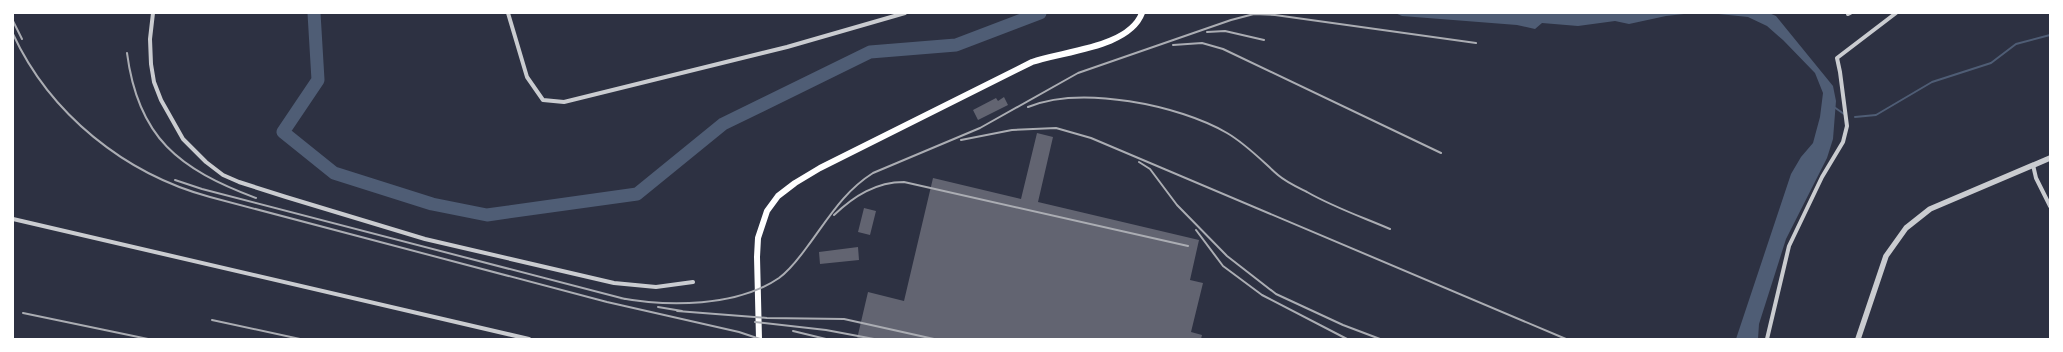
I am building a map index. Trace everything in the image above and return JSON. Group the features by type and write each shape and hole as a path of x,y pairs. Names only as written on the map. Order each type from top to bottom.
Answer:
{"main road":[{"path":"759,339 757,265 758,238 765,215 778,196 795,183 839,158 1032,62 1051,55 1092,47 1110,41 1132,28 1142,13"}],"street":[{"path":"153,13 150,39 151,64 154,82 161,100 171,121 187,143 206,162 223,175 239,182 292,199 425,239 614,283 656,287 693,282"},
{"path":"508,13 527,77 543,100 564,102 787,47 905,13"},
{"path":"1767,339 1789,246 1822,177 1844,142 1847,126 1837,58 1896,13"},
{"path":"1858,339 1886,256 1906,228 1930,209 2050,158"},
{"path":"2032,165 2036,178 2050,206"},
{"path":"13,219 529,339"}],"water":[{"path":"1395,13 1693,13 1666,16 1629,24 1615,21 1578,26 1542,23 1535,29 1517,25 1402,16"},
{"path":"1709,13 1769,13 1776,16 1833,86 1836,101 1833,139 1827,158 1786,239 1759,324 1758,339 1736,339 1791,174 1801,157 1813,143 1820,117 1823,93 1815,73 1767,26 1748,17"}],"building":[{"path":"1004,97 1008,105 978,120 973,110 996,98 998,101"},
{"path":"1037,133 1053,137 1038,202 1199,240 1190,280 1203,283 1191,332 1202,335 1201,339 857,339 868,292 904,301 933,178 1021,199"},
{"path":"864,208 876,211 870,235 858,232"},
{"path":"858,247 859,260 820,264 819,252"}],"waterway":[{"path":"314,13 318,80 283,132 334,173 432,204 487,215 637,194 723,124 870,52 956,45 1040,13"},
{"path":"1855,117 1876,115 1932,82 1991,63 2016,44 2050,35"},
{"path":"1834,107 1844,114"}],"railway":[{"path":"620,298 659,303 702,302 743,295 762,288 779,278 791,268 844,197 862,180 873,173 980,128 1078,73 1231,20 1254,14 1275,15 1476,43"},
{"path":"13,21 22,39"},
{"path":"1207,32 1225,31 1264,40"},
{"path":"13,34 29,63 47,90 69,115 94,137 120,156 149,173 179,187 210,197 607,302 739,332 760,339"},
{"path":"1173,45 1202,43 1223,49 1441,153"},
{"path":"127,53 133,82 141,107 152,129 167,146 184,162 205,175 256,198"},
{"path":"1028,107 1050,101 1075,98 1102,98 1129,101 1183,114 1207,123 1234,137 1284,180 1337,207 1390,229"},
{"path":"961,140 1012,130 1056,128 1091,138 1566,339"},
{"path":"1139,162 1150,169 1177,205 1227,256 1276,294 1343,325 1380,339"},
{"path":"175,180 202,189 625,299"},
{"path":"834,215 849,202 866,191 884,184 904,182 1188,246"},
{"path":"1196,230 1223,266 1262,295 1347,339"},
{"path":"658,307 682,311"},
{"path":"677,311 767,318 844,319 934,339"},
{"path":"23,313 148,339"},
{"path":"212,320 300,339"},
{"path":"755,322 826,330 874,339"},
{"path":"793,331 826,339"}]}
